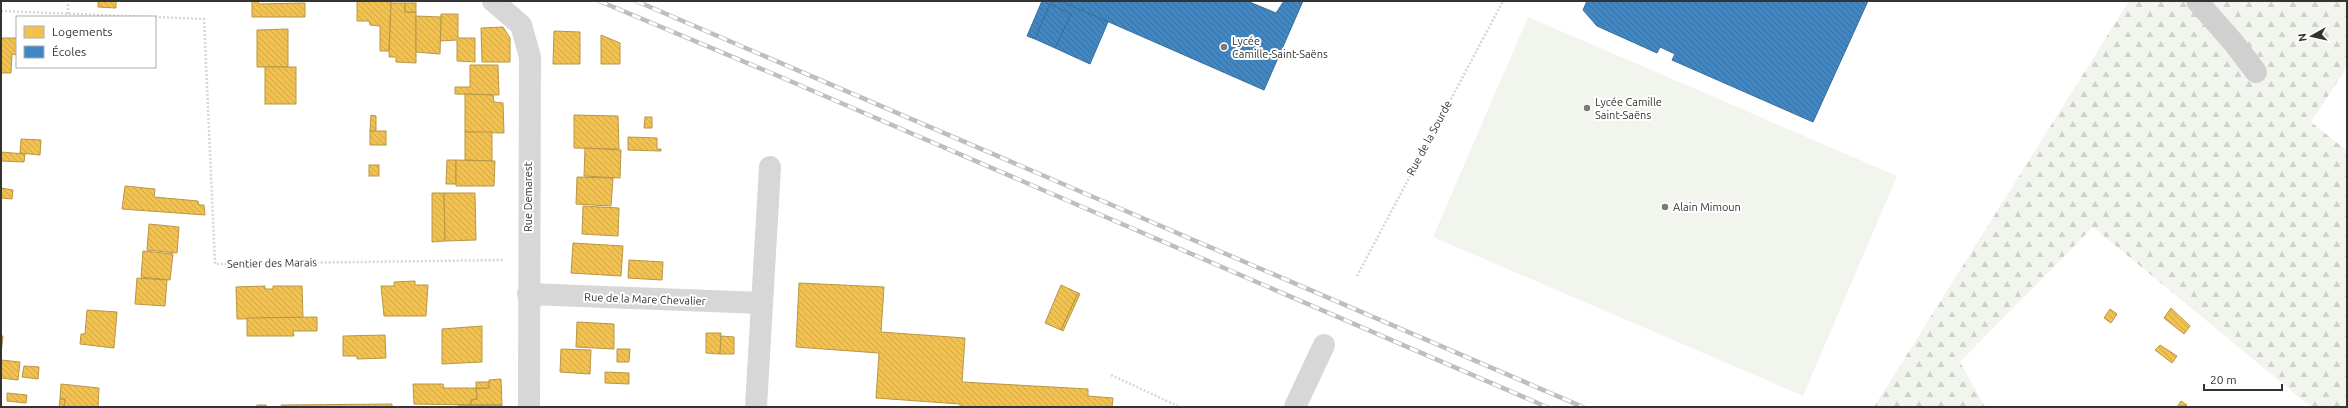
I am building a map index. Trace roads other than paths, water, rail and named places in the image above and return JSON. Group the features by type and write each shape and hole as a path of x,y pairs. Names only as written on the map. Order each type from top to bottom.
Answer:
{"main road":[{"path":"2197,1 2233,42 2256,72"}],"street":[{"name":"Rue Demarest","path":"493,1 521,25 530,56 528,260 529,407"},
{"path":"756,407 770,167"},
{"name":"Rue de la Mare Chevalier","path":"528,294 762,303"},
{"path":"1296,407 1324,345"}],"railway":[{"path":"599,1 776,75 1547,407"},
{"path":"636,1 1583,407"}],"place":[{"name":"Lycée Camille-Saint-Saëns","path":"1224,47"},
{"name":"Lycée Camille Saint-Saëns","path":"1587,108"},
{"name":"Alain Mimoun","path":"1665,207"}]}
